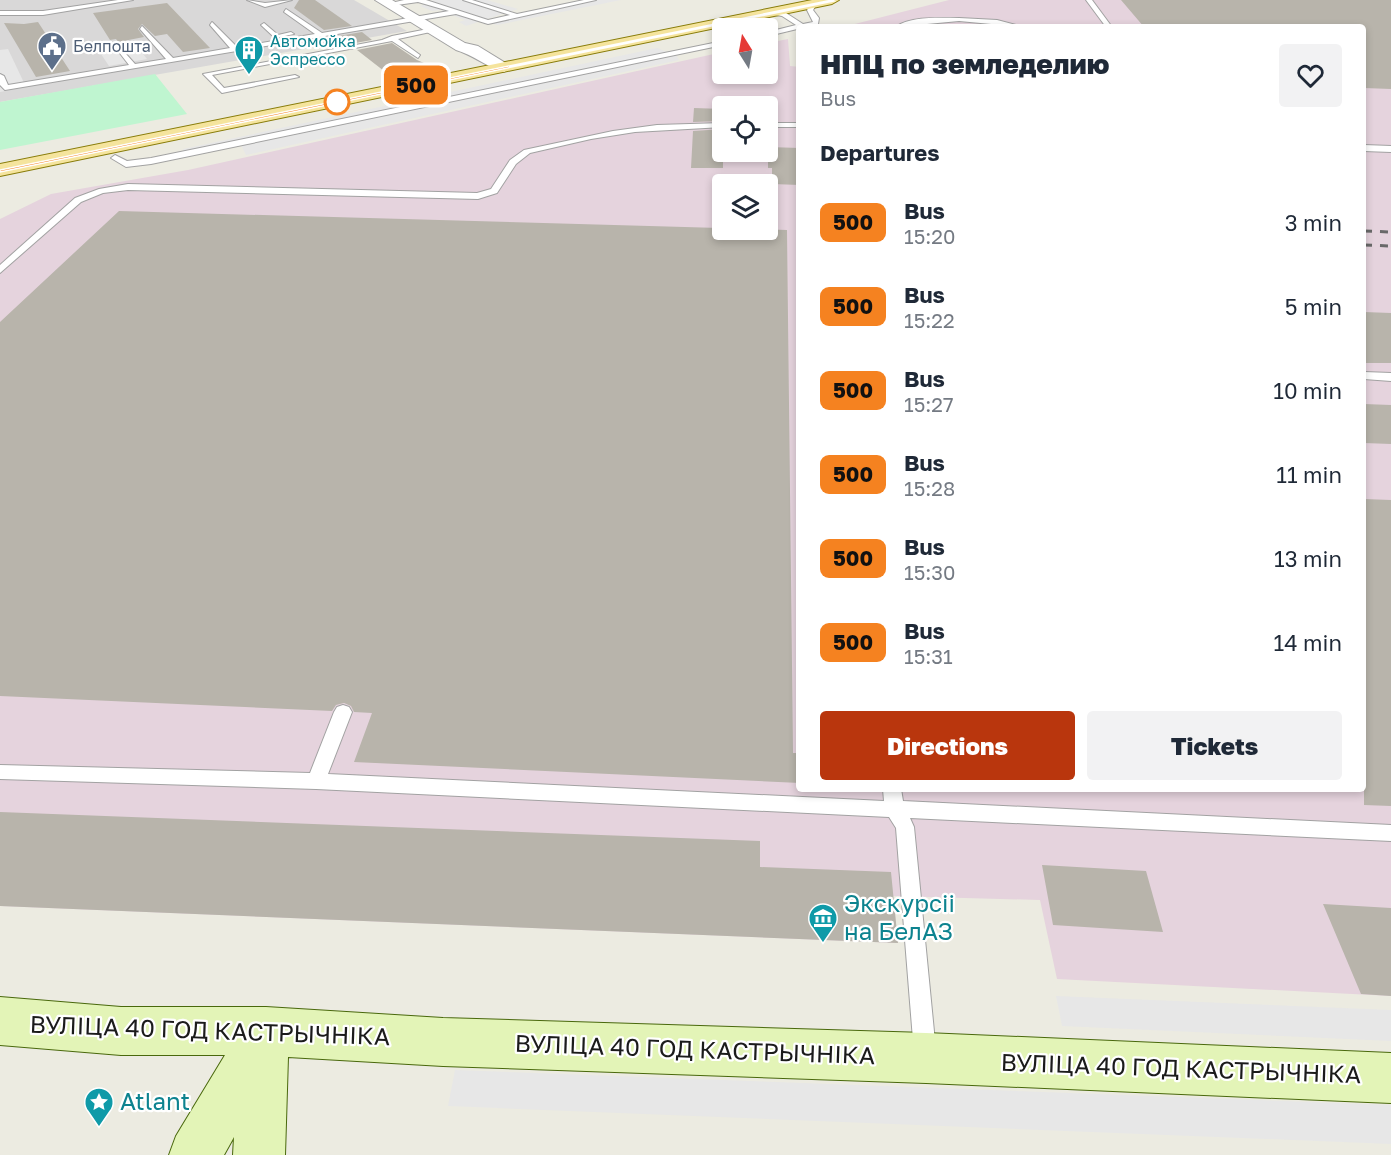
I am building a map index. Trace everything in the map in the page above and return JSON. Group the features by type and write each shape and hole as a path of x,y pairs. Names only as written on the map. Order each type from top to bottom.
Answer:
{"main road":[{"path":"0,170 492,67 812,2 832,0"},
{"path":"0,164 770,13 812,2"},
{"name":"ВУЛІЦА 40 ГОД КАСТРЫЧНІКА","path":"0,1022 121,1030 266,1030 443,1042 926,1058 1391,1078"},
{"path":"195,1155 266,1030"},
{"path":"259,1155 266,1030"}],"street":[{"path":"386,2 460,47 459,51 492,67"}],"lane":[{"path":"0,13 44,13 130,0"},
{"path":"250,0 265,5 289,0"},
{"path":"386,2 419,0 488,22 593,0"},
{"path":"466,0 517,16"},
{"path":"1089,0 1107,24"},
{"path":"812,2 810,10 816,18 816,23 813,24"},
{"path":"286,11 323,36"},
{"path":"0,76 5,88 456,12"},
{"path":"770,13 784,14 799,24"},
{"path":"902,24 932,20 999,21 1010,24"},
{"path":"212,24 236,49"},
{"path":"264,25 277,37 315,30"},
{"path":"142,28 171,60"},
{"path":"778,32 796,28"},
{"path":"278,61 295,77 277,81 263,74 249,66 239,79 222,91 207,74 223,71 239,79 263,74 278,61 384,42 392,38 432,30"},
{"path":"392,38 418,56"},
{"path":"115,159 126,164 151,161 712,45"},
{"path":"118,47 133,66"},
{"path":"0,270 78,200 107,189 478,196 494,191 506,170 522,153 577,138 620,132 712,125"},
{"path":"778,125 796,125"},
{"path":"1366,148 1391,149"},
{"path":"1366,376 1391,377"},
{"path":"316,781 343,712"},
{"path":"0,772 893,799 1391,833"},
{"path":"893,799 905,827 926,1058"}],"shaded area":[{"path":"0,0 354,0 407,31 0,102"},
{"path":"433,0 487,0 518,9 466,26 459,22 465,20 440,10 432,11 420,6"},
{"path":"593,0 621,0 497,25 488,22"},
{"path":"949,0 1391,0 1391,996 1057,979 1040,900 893,896 898,943 0,906 0,219 51,194 188,170 712,54 712,84 778,84 778,41 788,39 790,66 796,67 796,792 1366,792 1366,24 855,24"},
{"path":"136,45 147,59 109,66 99,51"},
{"path":"657,48 677,56 679,60 246,155 240,143 184,155 183,149"},
{"path":"8,49 26,87 0,92 0,50"},
{"path":"1056,996 1391,1010 1391,1041 1062,1026"},
{"path":"455,1070 1391,1105 1391,1144 448,1106"}],"green space":[{"path":"155,74 187,114 0,150 0,102"}],"building":[{"path":"299,0 315,0 352,26 324,30 294,8"},
{"path":"1121,0 1391,0 1391,89 1366,88 1366,24 1141,24"},
{"path":"167,3 210,48 183,52 167,34 155,36 142,24 138,29 144,37 118,42 116,39 110,40 93,13"},
{"path":"38,22 70,71 36,77 4,23"},
{"path":"362,32 372,40 344,45 333,37"},
{"path":"392,43 424,63 384,71 357,50"},
{"path":"694,108 712,109 712,121 693,122"},
{"path":"712,130 712,162 723,162 723,168 691,168 693,131"},
{"path":"778,147 796,148 796,185 778,184 778,174 772,174 772,168 768,168 768,162 778,162"},
{"path":"119,211 712,228 712,240 778,240 778,230 787,230 793,753 796,753 796,783 354,762 372,713 354,712 351,706 344,703 336,705 332,711 0,696 0,322"},
{"path":"1366,312 1391,313 1391,363 1366,363"},
{"path":"1366,404 1391,405 1391,444 1366,443"},
{"path":"1366,499 1391,500 1391,806 1364,805 1364,792 1366,792"},
{"path":"0,812 760,841 760,867 891,872 898,943 0,906"},
{"path":"1042,865 1146,871 1163,932 1053,925"},
{"path":"1323,904 1391,908 1391,996 1361,994"}],"railway":[{"path":"1366,231 1391,232"},
{"path":"1366,245 1391,246"}],"bus line":[{"name":"500","path":"0,170 832,0"}],"place":[{"name":"Белпошта","path":"52,72"},
{"name":"Автомойка Эспрессо","path":"249,76"},
{"name":"Экскурсіі на БелАЗ","path":"823,944"},
{"name":"Atlant","path":"99,1128"}]}
